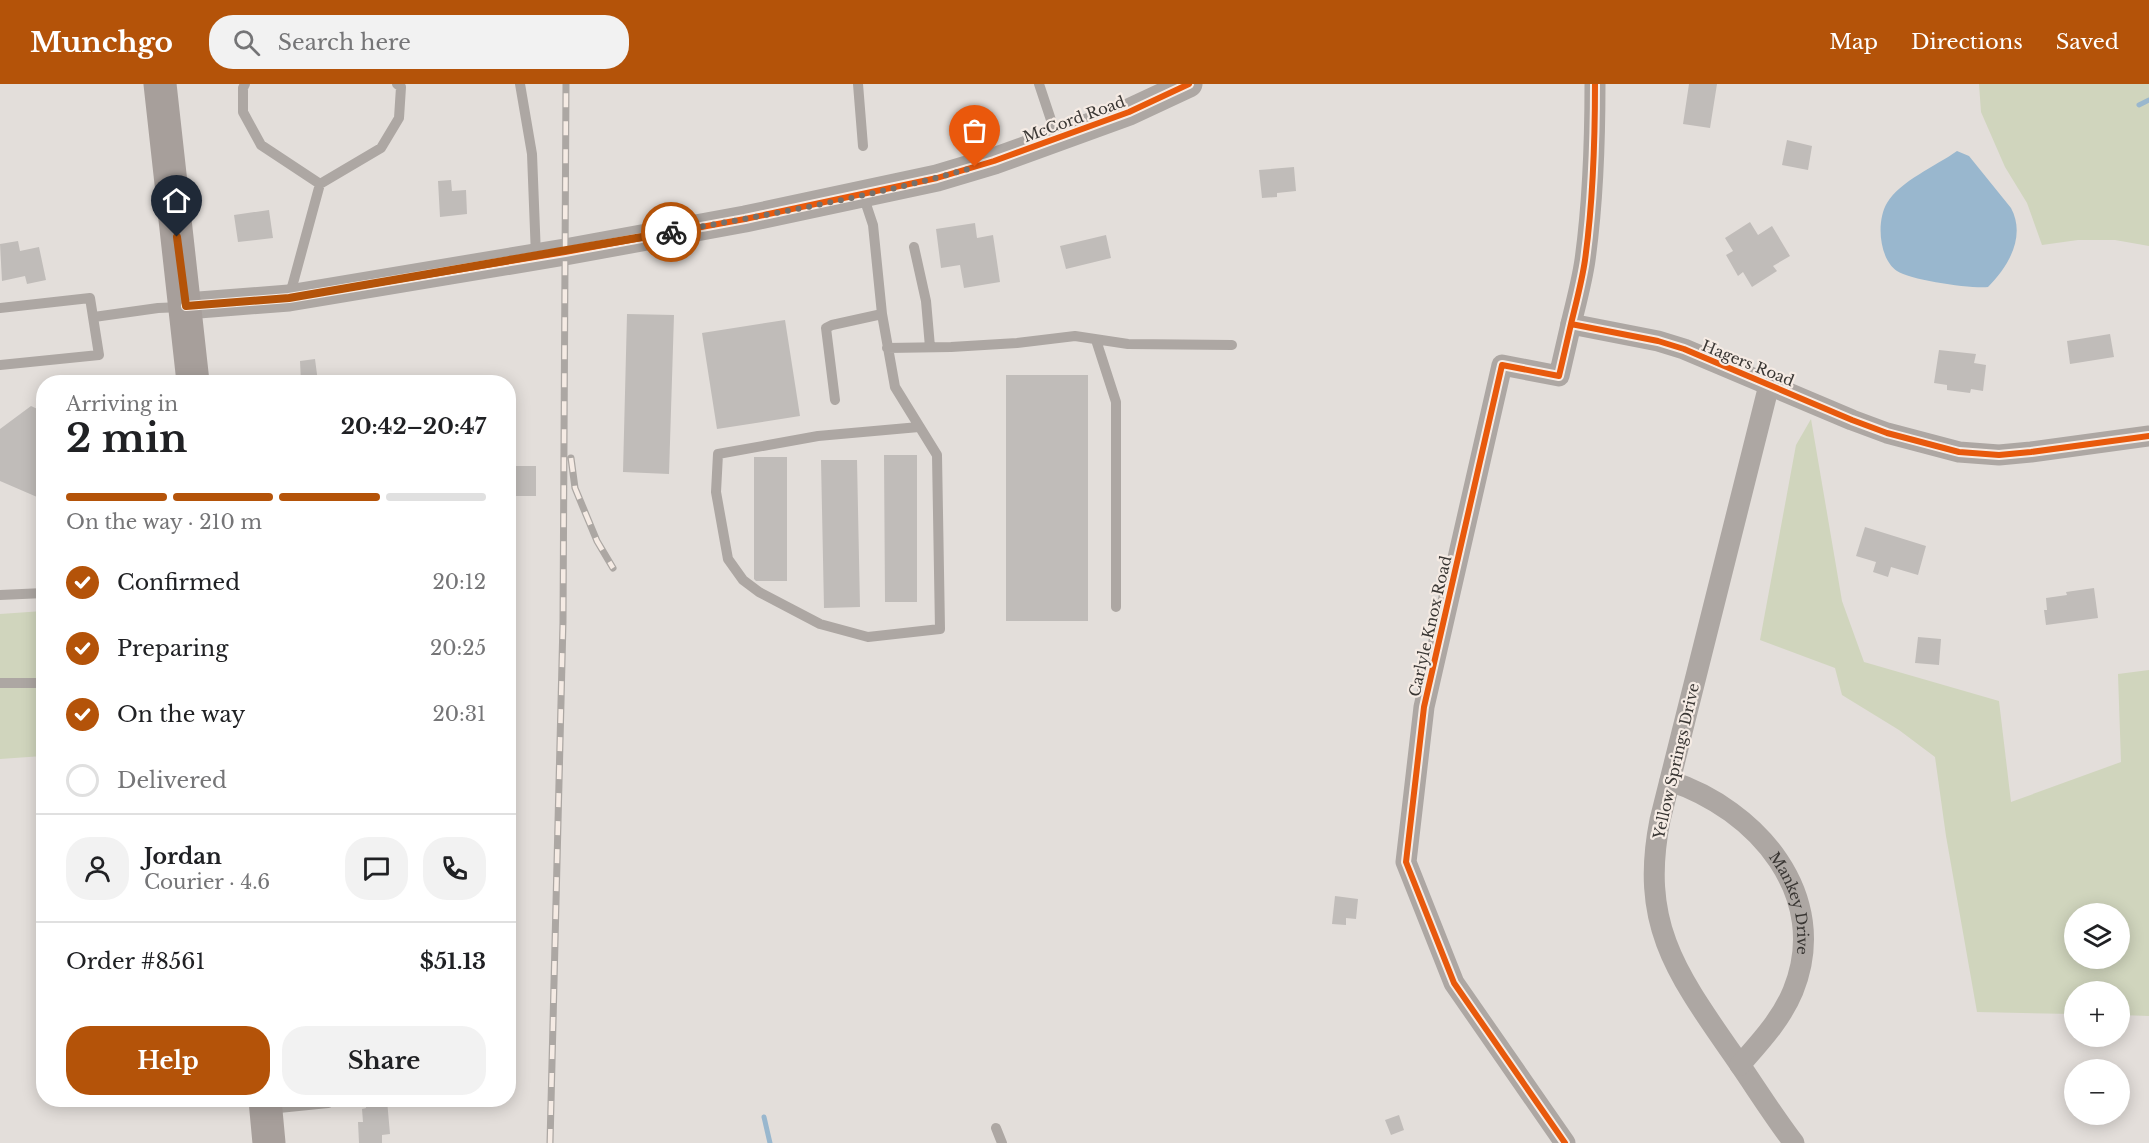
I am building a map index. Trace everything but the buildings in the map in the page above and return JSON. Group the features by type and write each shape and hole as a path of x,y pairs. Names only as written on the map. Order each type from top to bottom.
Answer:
{"main road":[{"path":"160,84 192,375"},
{"path":"265,1107 269,1143"}],"street":[{"name":"McCord Road","path":"186,306 289,298 536,256 745,219 937,178 993,161 1129,112 1189,84"},
{"path":"1571,324 1585,261 1590,217 1595,139 1595,84"},
{"name":"Hagers Road","path":"1571,324 1658,341 1887,433 1959,452 1999,454 2031,452 2149,436"},
{"name":"Carlyle Knox Road","path":"1565,1143 1454,982 1406,862 1424,707 1502,365 1559,376 1571,324"},
{"name":"Yellow Springs Drive","path":"1769,385 1670,781 1656,839 1654,859 1659,918 1679,973 1794,1143"},
{"name":"Mankey Drive","path":"1670,781 1721,804 1751,828 1776,856 1798,903 1802,946 1799,972 1794,988 1778,1019 1740,1065"}],"lane":[{"path":"245,84 243,112 261,145 320,184"},
{"path":"289,298 320,184 381,148 399,118 400,87 397,84"},
{"path":"520,84 532,154 536,256"},
{"path":"858,84 863,146"},
{"path":"1039,84 1057,138"},
{"path":"863,194 873,225 882,314 895,387 937,455 940,629 868,637 820,624 759,592 743,580 728,559 717,492 718,454 818,436 919,427"},
{"path":"914,247 926,301 930,347"},
{"path":"0,308 90,298 99,355 0,365"},
{"path":"94,317 186,306"},
{"path":"835,400 826,328 882,314"},
{"path":"887,348 1017,343 1075,336 1128,344 1232,345"},
{"path":"1096,340 1116,402 1116,608"},
{"path":"0,596 36,594"},
{"path":"0,683 36,683"},
{"path":"996,1128 1002,1143"}],"green space":[{"path":"1979,84 2149,84 2149,246 2115,240 2078,240 2042,245 2027,203 2005,167 1981,112"},
{"path":"1811,419 1842,601 1864,662 1999,701 2011,802 2121,762 2118,674 2149,670 2149,1016 2130,1015 2130,981 2064,981 2064,1014 1977,1012 1946,836 1935,757 1899,730 1842,695 1835,668 1760,640 1796,445"},
{"path":"36,611 36,756 0,759 0,614"}],"water":[{"path":"1957,151 1969,156 2011,208 2015,219 2017,229 2013,250 2003,270 1988,287 1969,287 1914,278 1897,271 1886,258 1883,249 1881,220 1887,203 1893,195 1909,181"}],"waterway":[{"path":"2139,105 2149,100"},
{"path":"764,1117 770,1143"}],"railway":[{"path":"550,1143 563,622 566,84"},
{"path":"571,458 575,488 597,541 613,568"}],"cycle path":[{"path":"186,306 289,298 565,252 745,219 937,178 994,161 1129,112 1189,84"},
{"path":"1595,84 1590,216 1584,268 1571,324 1658,341 1684,349 1852,420 1887,433 1959,452 1999,455 2149,436"},
{"path":"1565,1143 1454,983 1406,862 1424,707 1502,365 1559,376 1571,324"}],"way so far":[{"path":"671,232 863,194 975,167"}],"route":[{"path":"177,237 186,306 289,298 671,232"}]}
